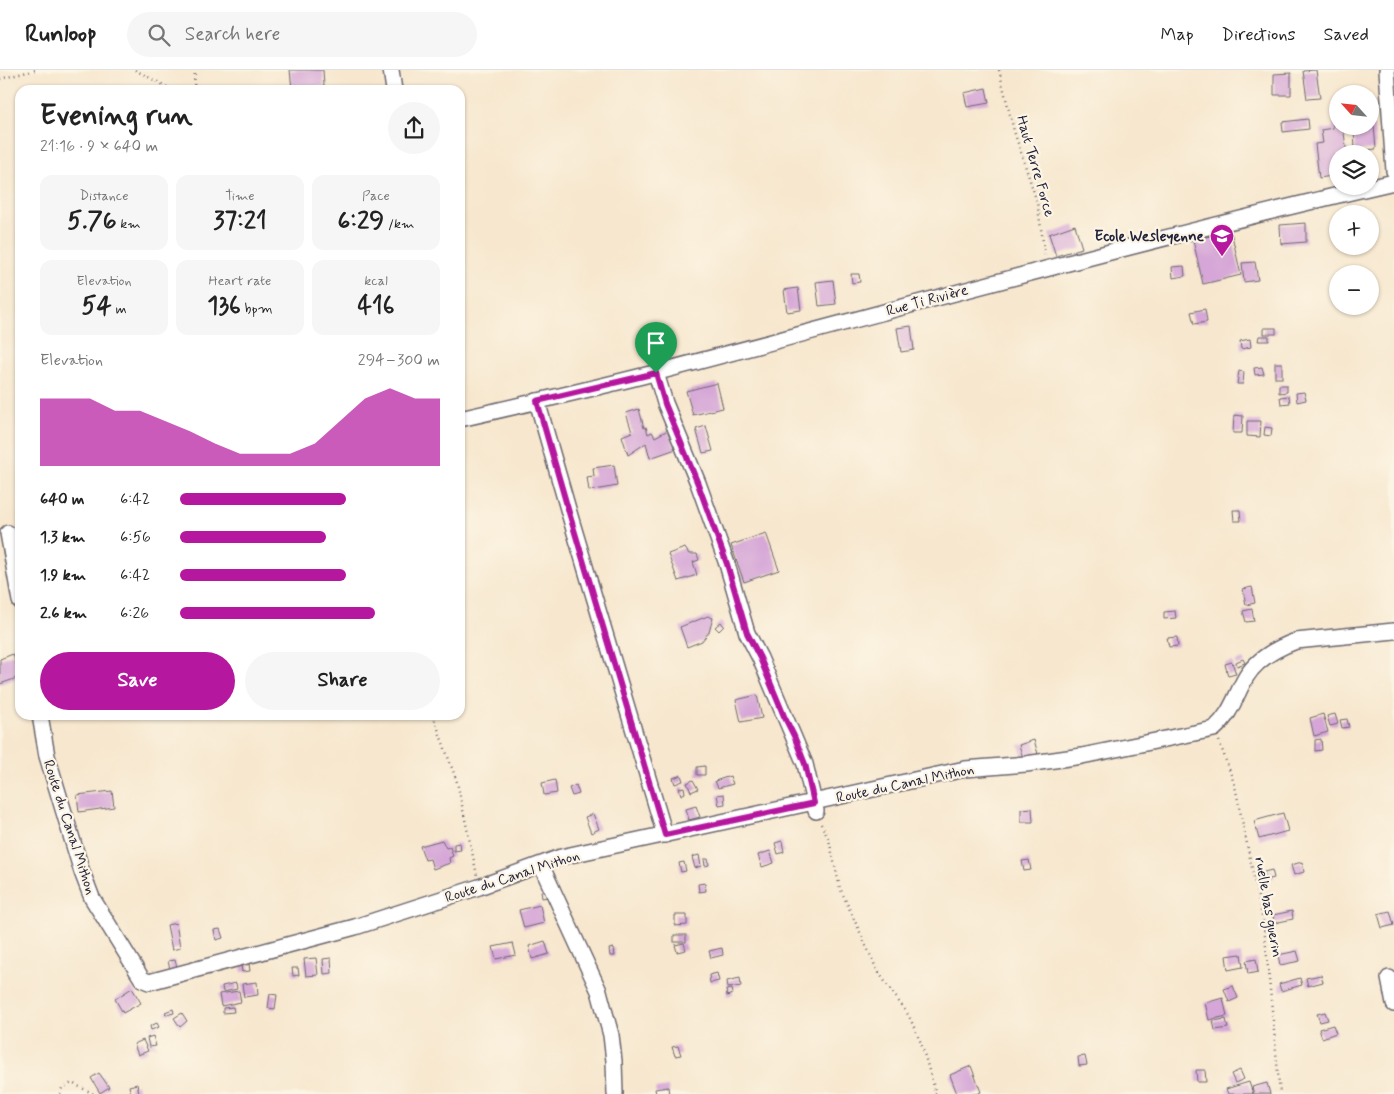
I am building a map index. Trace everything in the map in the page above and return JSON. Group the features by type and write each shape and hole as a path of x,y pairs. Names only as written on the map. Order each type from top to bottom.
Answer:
{"street":[{"path":"391,70 393,85"},
{"path":"1387,70 1394,171"},
{"name":"Rue Ti Rivière","path":"465,418 656,373 1047,268 1260,213 1394,182"},
{"path":"656,373 660,389 698,484 727,564 747,633 760,658 805,764 815,807"},
{"path":"537,401 665,835"},
{"path":"9,533 15,570"},
{"path":"1214,728 1224,720 1233,706 1247,676 1258,663 1283,646 1296,641 1394,631"},
{"name":"Route du Canal Mithon","path":"41,720 47,756 82,872 92,898 142,979 149,982 355,927 479,888 561,857 815,807 965,769 1026,764 1082,756 1214,728"},
{"path":"541,865 599,991 611,1035 615,1094"},
{"path":"1389,978 1394,1004"}],"path":[{"path":"0,79 35,70"},
{"path":"135,70 164,85"},
{"path":"194,85 195,70"},
{"name":"Haut Terre Force","path":"999,70 1014,132 1037,202 1047,268"},
{"path":"435,720 457,782 479,888"},
{"name":"ruelle bas guerin","path":"1214,728 1227,759 1235,786 1262,918 1280,1094"},
{"path":"815,807 829,840 840,888 877,970 909,1016 921,1043 936,1094"},
{"path":"60,1094 62,1088 72,1083 94,1094"}],"building":[{"path":"290,70 323,70 324,85 292,85"},
{"path":"1316,70 1320,98 1307,99 1303,71"},
{"path":"1291,73 1291,95 1274,95 1274,74"},
{"path":"986,88 989,103 967,107 964,93"},
{"path":"1308,119 1309,129 1283,132 1282,122"},
{"path":"1329,129 1329,135 1344,135 1346,145 1329,145 1329,176 1319,178 1315,144 1323,143 1321,130"},
{"path":"1354,135 1375,135 1376,145 1355,145"},
{"path":"1306,223 1306,242 1281,244 1280,225"},
{"path":"1075,225 1082,248 1056,256 1049,234"},
{"path":"1231,231 1241,275 1203,284 1193,240"},
{"path":"1255,262 1258,280 1244,282 1242,263"},
{"path":"1184,266 1185,276 1173,278 1172,267"},
{"path":"851,274 859,274 860,282 852,283"},
{"path":"833,280 836,304 819,306 816,282"},
{"path":"798,288 801,310 787,312 784,290"},
{"path":"1205,309 1207,322 1194,324 1191,312"},
{"path":"911,326 914,350 901,352 897,328"},
{"path":"1264,328 1276,328 1276,334 1264,334"},
{"path":"1259,336 1269,336 1269,341 1258,341"},
{"path":"1250,339 1251,347 1241,349 1240,341"},
{"path":"1275,363 1282,363 1282,378 1275,378"},
{"path":"1262,367 1264,374 1255,375 1254,368"},
{"path":"1239,371 1244,372 1243,384 1237,384"},
{"path":"717,383 723,408 693,415 686,391"},
{"path":"1279,385 1287,385 1287,392 1279,393"},
{"path":"1304,392 1306,400 1297,402 1296,393"},
{"path":"1289,396 1290,403 1281,404 1280,397"},
{"path":"639,409 644,428 646,427 648,434 652,432 655,437 668,430 676,449 650,458 646,443 628,455 622,436 632,432 626,413"},
{"path":"1234,415 1243,416 1242,433 1233,433"},
{"path":"1247,421 1261,421 1260,437 1247,436"},
{"path":"706,426 713,451 703,453 696,429"},
{"path":"1265,427 1272,428 1271,436 1264,435"},
{"path":"614,465 617,486 589,491 587,477 594,476 593,468"},
{"path":"1233,510 1240,510 1241,521 1234,521"},
{"path":"766,533 779,570 744,582 731,545"},
{"path":"685,548 689,554 697,554 699,560 693,562 697,575 678,581 668,554"},
{"path":"1252,587 1255,603 1246,605 1243,589"},
{"path":"1252,609 1254,621 1246,622 1243,611"},
{"path":"1175,611 1176,618 1164,619 1164,612"},
{"path":"708,616 713,618 709,632 702,641 687,647 680,627"},
{"path":"721,622 724,626 719,631 715,627"},
{"path":"1177,637 1178,646 1169,647 1167,638"},
{"path":"13,654 15,679 0,684 0,659"},
{"path":"1243,659 1245,663 1237,666 1236,662"},
{"path":"1232,662 1236,674 1228,676 1225,664"},
{"path":"757,695 762,718 741,722 736,700"},
{"path":"1323,714 1328,732 1314,736 1310,718"},
{"path":"1335,714 1338,724 1330,726 1327,716"},
{"path":"1347,719 1349,727 1342,728 1340,720"},
{"path":"1321,739 1322,750 1315,751 1315,740"},
{"path":"1034,740 1038,754 1023,758 1019,745"},
{"path":"705,766 705,775 697,775 697,767"},
{"path":"681,775 683,781 675,784 673,778"},
{"path":"730,776 733,784 718,788 715,781"},
{"path":"555,780 557,793 544,795 542,783"},
{"path":"693,780 698,789 691,792 687,783"},
{"path":"576,785 579,794 572,796 569,788"},
{"path":"684,787 685,793 681,795 679,788"},
{"path":"112,791 114,807 79,812 77,795"},
{"path":"724,794 725,804 719,805 717,795"},
{"path":"696,806 700,817 689,820 686,809"},
{"path":"1032,808 1033,822 1021,822 1021,809"},
{"path":"1283,813 1288,831 1259,839 1254,821"},
{"path":"593,814 599,829 591,833 585,817"},
{"path":"442,840 446,848 450,847 453,856 449,858 450,863 433,869 430,859 425,860 420,846"},
{"path":"782,841 784,852 778,854 775,843"},
{"path":"460,843 461,850 454,851 454,844"},
{"path":"770,851 774,863 762,867 758,855"},
{"path":"699,855 701,866 695,868 692,857"},
{"path":"704,859 708,859 709,865 705,866"},
{"path":"1029,860 1031,870 1024,871 1022,861"},
{"path":"684,862 686,871 681,872 679,863"},
{"path":"1302,862 1304,872 1294,875 1291,865"},
{"path":"1272,870 1274,878 1266,880 1264,872"},
{"path":"705,883 706,891 699,892 698,884"},
{"path":"547,890 548,897 542,898 541,891"},
{"path":"540,905 544,923 524,928 519,910"},
{"path":"1292,911 1293,919 1274,923 1273,915"},
{"path":"1390,911 1394,925 1382,928 1378,914"},
{"path":"675,915 687,915 687,925 675,926"},
{"path":"176,923 180,948 172,950 167,925"},
{"path":"220,929 223,938 216,940 214,930"},
{"path":"674,935 686,935 686,942 674,942"},
{"path":"545,941 549,954 532,959 529,946"},
{"path":"513,943 516,955 496,959 493,947"},
{"path":"684,943 686,950 677,952 675,945"},
{"path":"614,948 615,956 610,956 609,949"},
{"path":"722,948 723,955 711,958 709,951"},
{"path":"1297,951 1300,961 1280,965 1278,955"},
{"path":"1241,954 1243,967 1228,970 1226,956"},
{"path":"316,958 318,975 306,976 304,959"},
{"path":"331,958 332,973 324,974 323,959"},
{"path":"1256,959 1258,972 1248,974 1246,961"},
{"path":"175,960 178,971 171,973 168,961"},
{"path":"249,964 250,971 242,972 241,965"},
{"path":"292,968 298,968 299,975 293,976"},
{"path":"717,973 719,981 710,983 709,975"},
{"path":"1321,975 1323,982 1308,986 1306,978"},
{"path":"740,978 741,986 728,988 727,981"},
{"path":"1300,978 1302,985 1281,991 1279,984"},
{"path":"257,982 258,995 244,997 242,984"},
{"path":"236,983 237,989 223,992 222,986"},
{"path":"1233,986 1238,998 1229,1002 1224,989"},
{"path":"132,988 141,1003 123,1013 115,999"},
{"path":"732,989 733,994 727,996 726,990"},
{"path":"239,991 241,1002 221,1006 219,994"},
{"path":"270,994 277,995 275,1009 268,1008"},
{"path":"1223,998 1227,1016 1209,1020 1205,1003"},
{"path":"233,1007 234,1012 223,1013 223,1008"},
{"path":"173,1009 174,1013 166,1015 165,1012"},
{"path":"1325,1012 1328,1020 1320,1022 1317,1014"},
{"path":"182,1013 187,1021 180,1027 174,1018"},
{"path":"1226,1019 1228,1028 1215,1030 1213,1021"},
{"path":"157,1023 159,1027 151,1030 150,1026"},
{"path":"1333,1025 1336,1033 1322,1038 1319,1029"},
{"path":"153,1036 156,1046 149,1047 147,1038"},
{"path":"143,1040 148,1051 138,1055 134,1044"},
{"path":"678,1046 681,1055 675,1056 672,1047"},
{"path":"1085,1056 1087,1065 1079,1066 1078,1057"},
{"path":"971,1066 981,1092 976,1094 957,1094 950,1075"},
{"path":"1196,1070 1205,1070 1206,1082 1197,1082"},
{"path":"1240,1070 1244,1079 1235,1083 1231,1074"},
{"path":"99,1073 109,1087 100,1093 91,1078"},
{"path":"1249,1082 1253,1094 1228,1094 1226,1089"},
{"path":"1267,1083 1270,1094 1254,1094 1252,1087"},
{"path":"137,1084 139,1094 131,1094 129,1086"},
{"path":"668,1087 669,1094 656,1094 655,1089"}],"place":[{"name":"Ecole Wesleyenne","path":"1222,257"}],"route":[{"path":"656,373 665,404 698,484 727,564 747,633 772,684 805,764 814,803 665,835 537,401 656,373"}]}
